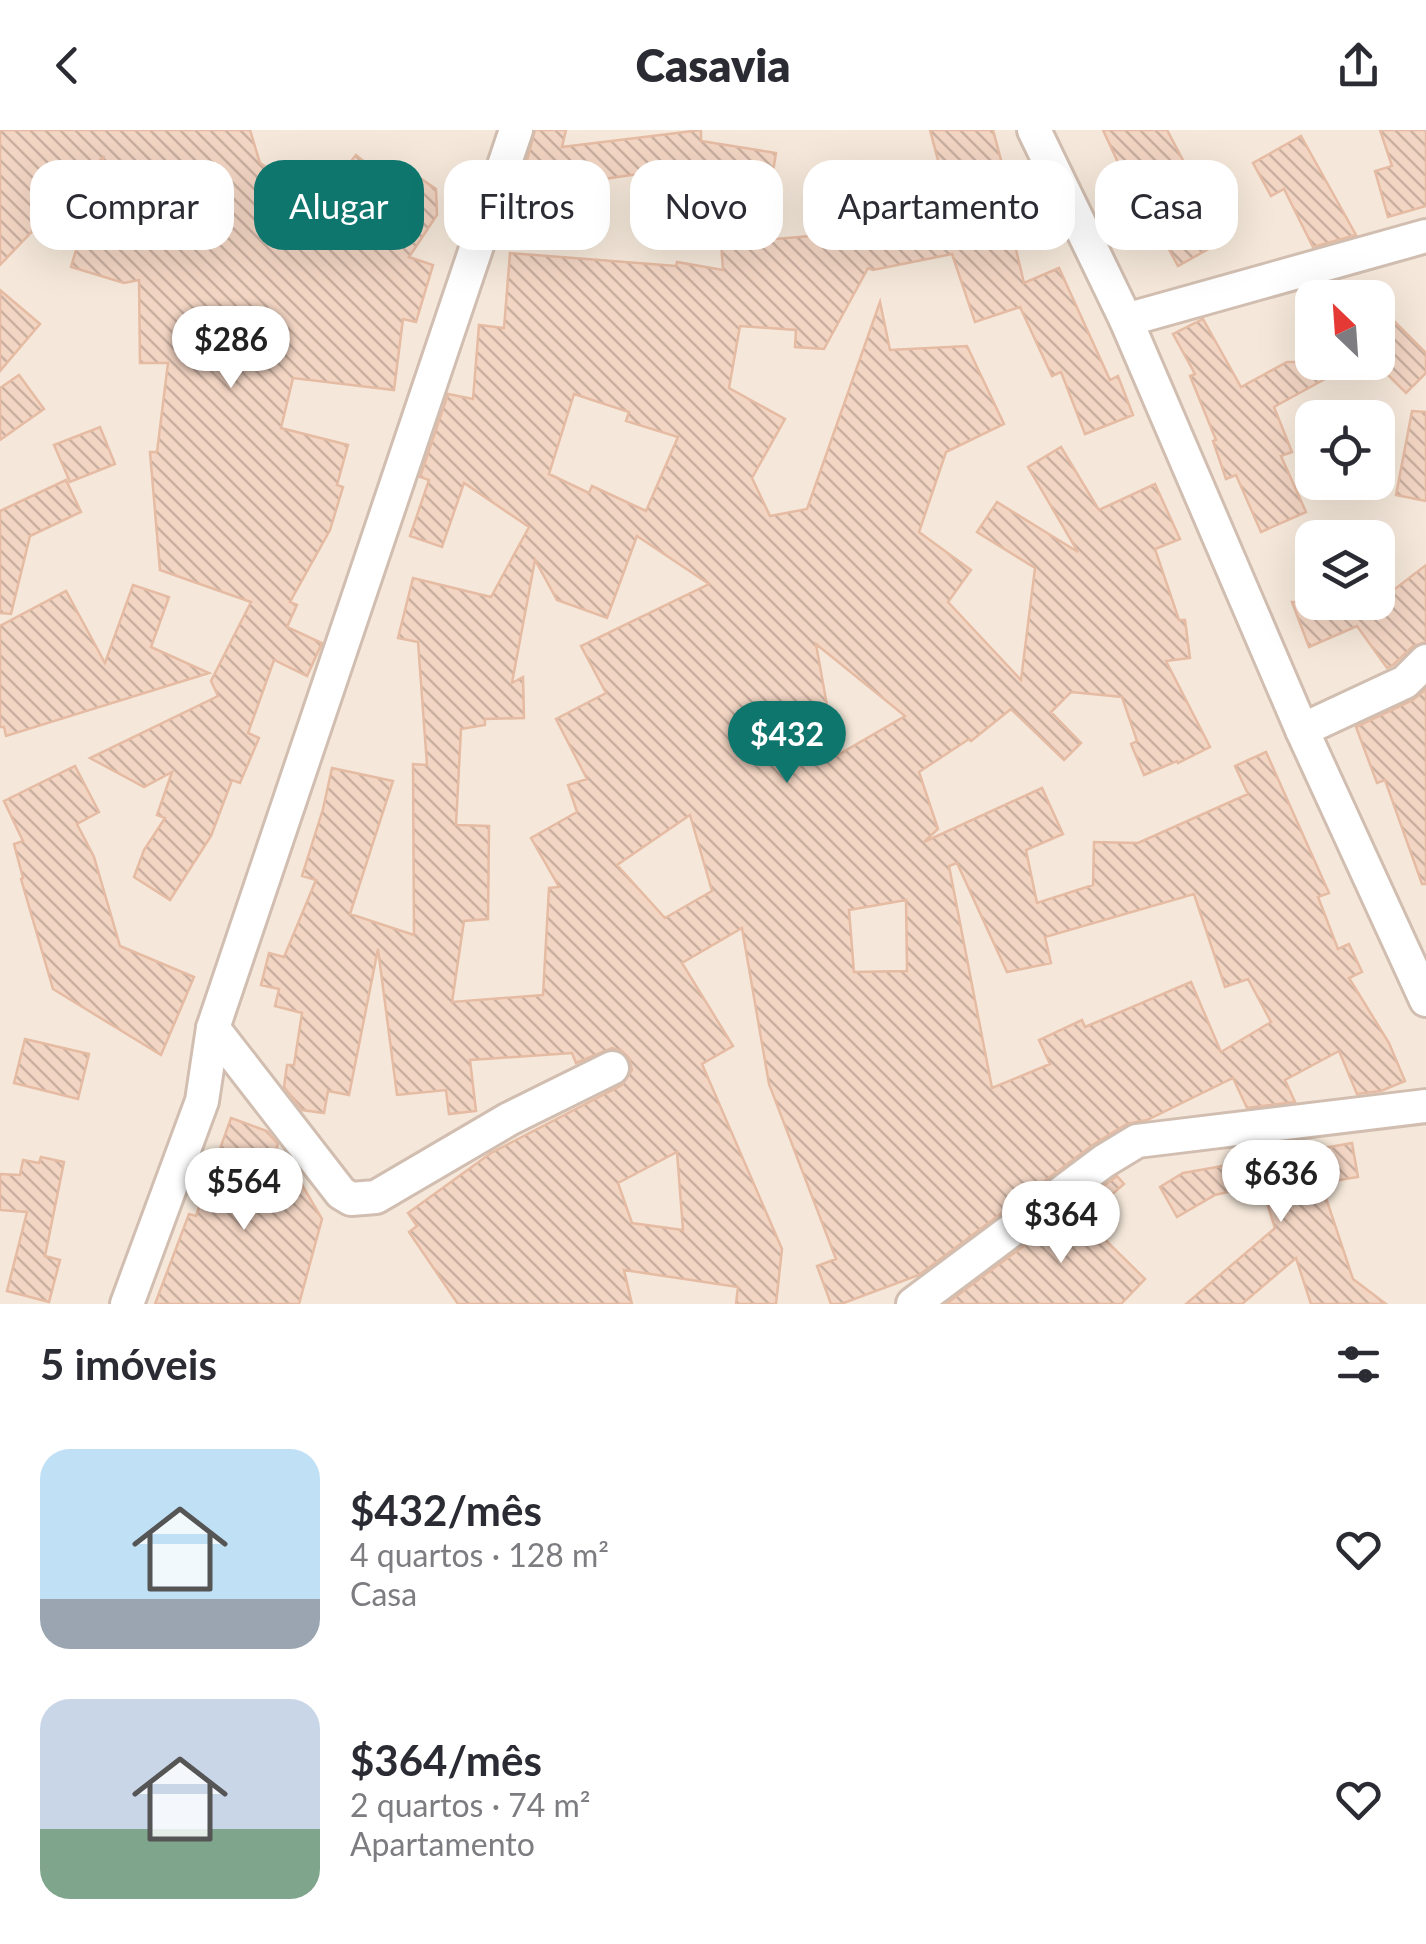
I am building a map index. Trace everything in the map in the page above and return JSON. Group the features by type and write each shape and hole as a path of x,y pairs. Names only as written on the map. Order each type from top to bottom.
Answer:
{"street":[{"path":"128,1304 202,1100 213,1028 516,130"},
{"path":"1034,130 1126,320 1302,730 1426,1000"},
{"path":"1126,320 1426,236"},
{"path":"1302,730 1406,682 1426,661"},
{"path":"213,1028 341,1193 351,1199 376,1196 509,1120 612,1068"},
{"path":"913,1304 1137,1141 1426,1106"}],"shaded area":[{"path":"0,130 1426,130 1426,1304 0,1304"}],"building":[{"path":"0,130 250,130 259,160 254,160 254,250 414,250 409,257 433,265 416,322 403,319 394,390 293,378 281,428 348,445 337,485 343,487 330,530 290,602 297,605 287,627 322,643 307,676 274,660 248,733 259,738 240,783 232,780 211,836 170,900 134,877 144,850 165,818 157,815 172,772 144,787 90,758 218,696 211,681 251,602 160,570 150,452 157,452 168,363 140,363 139,280 124,283 71,267 76,250 234,250 234,160 103,160 104,156 100,160 30,160 30,234 0,265"},
{"path":"535,130 566,130 562,147 701,130 701,141 776,153 775,160 630,160 630,175 610,178 610,160 527,160"},
{"path":"930,130 993,130 1001,160 938,160"},
{"path":"1103,130 1167,130 1183,160 1117,160"},
{"path":"1380,130 1426,130 1426,206 1388,217 1375,171 1392,166"},
{"path":"1301,136 1356,235 1313,247 1284,189 1271,196 1253,163"},
{"path":"424,181 436,189 437,215 424,234"},
{"path":"803,237 803,250 1016,250 1024,283 1059,268 1110,380 1118,376 1133,415 1085,434 1061,372 1052,376 1020,307 975,322 952,254 868,268 824,349 795,347 796,330 740,326 729,388 785,419 752,478 770,516 807,509 880,302 890,350 967,346 1004,424 946,452 919,532 971,570 948,602 1021,680 1035,568 977,532 997,502 1078,552 1028,467 1061,447 1099,510 1155,484 1180,539 1155,549 1179,620 1185,620 1190,658 1166,661 1210,747 1144,775 1131,744 1137,741 1122,697 1071,692 1051,712 1081,743 1064,760 1011,709 971,741 919,772 938,829 924,842 1042,788 1063,834 1026,850 1037,903 1093,885 1094,842 1138,843 1248,794 1235,766 1266,752 1329,893 1318,897 1338,949 1349,944 1362,972 1349,978 1389,1043 1405,1081 1381,1091 1357,1094 1339,1051 1285,1080 1295,1102 1247,1108 1233,1078 1147,1120 1127,1124 1094,1144 919,1275 841,1304 831,1304 817,1266 836,1259 769,1084 742,928 682,963 733,1046 702,1064 782,1249 776,1304 736,1304 738,1287 624,1270 632,1304 458,1304 409,1232 417,1226 408,1213 491,1153 622,1085 632,1070 629,1058 612,1048 576,1063 572,1053 470,1060 476,1111 449,1114 446,1090 397,1095 378,949 349,1095 328,1091 324,1113 302,1110 284,1087 287,1065 294,1065 302,1013 275,1006 279,989 261,985 269,953 284,957 316,880 302,876 332,768 393,781 350,914 414,935 413,764 427,765 418,642 398,638 413,578 491,597 529,527 464,483 442,547 410,536 429,480 420,477 448,394 473,399 479,325 504,328 510,253 676,266 677,262 723,270 722,250 783,250 783,238","holes":["574,394 629,412 626,421 678,437 646,511 592,486 589,493 549,474","637,536 709,584 581,646 606,693 556,719 587,779 568,785 577,812 531,838 559,887 549,888 543,995 452,1002 464,921 488,919 489,826 456,825 461,729 485,725 485,719 524,718 523,677 512,683 535,560 557,600 607,618","816,644 905,716 836,756","690,815 712,891 665,918 617,865","957,863 1007,972 1051,963 1045,937 1194,894 1225,987 1248,979 1271,1022 1221,1052 1191,982 1085,1027 1082,1020 1039,1040 1050,1064 992,1088 949,866","906,900 907,971 854,972 849,910","677,1152 683,1230 632,1223 618,1183"]},
{"path":"1169,250 1207,250 1178,266"},
{"path":"0,290 40,324 0,371"},
{"path":"1203,319 1241,387 1287,362 1295,362 1295,380 1323,380 1274,407 1292,452 1281,456 1295,487 1295,500 1301,500 1306,512 1261,532 1236,475 1226,479 1213,441 1216,440 1190,376 1195,374 1173,334"},
{"path":"1395,322 1426,353 1426,373 1406,393 1393,380"},
{"path":"19,375 44,409 0,440 0,388"},
{"path":"1412,411 1426,412 1426,501 1396,495"},
{"path":"100,427 115,464 70,482 54,445"},
{"path":"66,480 81,512 30,536 11,614 0,613 0,511"},
{"path":"1426,565 1426,642 1413,646 1393,665 1387,668 1357,626 1309,647 1299,620 1395,620 1395,589"},
{"path":"133,585 169,597 151,647 209,673 6,736 4,727 0,727 0,626 66,591 105,663"},
{"path":"1426,689 1426,884 1422,884 1385,780 1377,783 1356,727 1413,700"},
{"path":"75,766 99,812 77,824 94,857 120,946 194,977 161,1055 53,989 21,879 14,844 23,841 4,801"},
{"path":"25,1039 89,1054 78,1099 14,1083"},
{"path":"231,1118 267,1131 278,1144 253,1212 301,1183 322,1219 299,1304 155,1304 189,1214 196,1216"},
{"path":"1352,1143 1358,1177 1321,1183 1353,1279 1386,1304 1311,1304 1296,1258 1242,1304 1186,1304 1275,1228 1261,1184 1215,1195 1177,1217 1160,1187 1183,1173"},
{"path":"41,1157 64,1162 45,1256 60,1260 49,1302 7,1291 27,1212 0,1210 0,1174 20,1175 23,1160 39,1163"},
{"path":"1117,1176 1124,1184 1084,1219 1145,1279 1121,1304 946,1304"}]}
